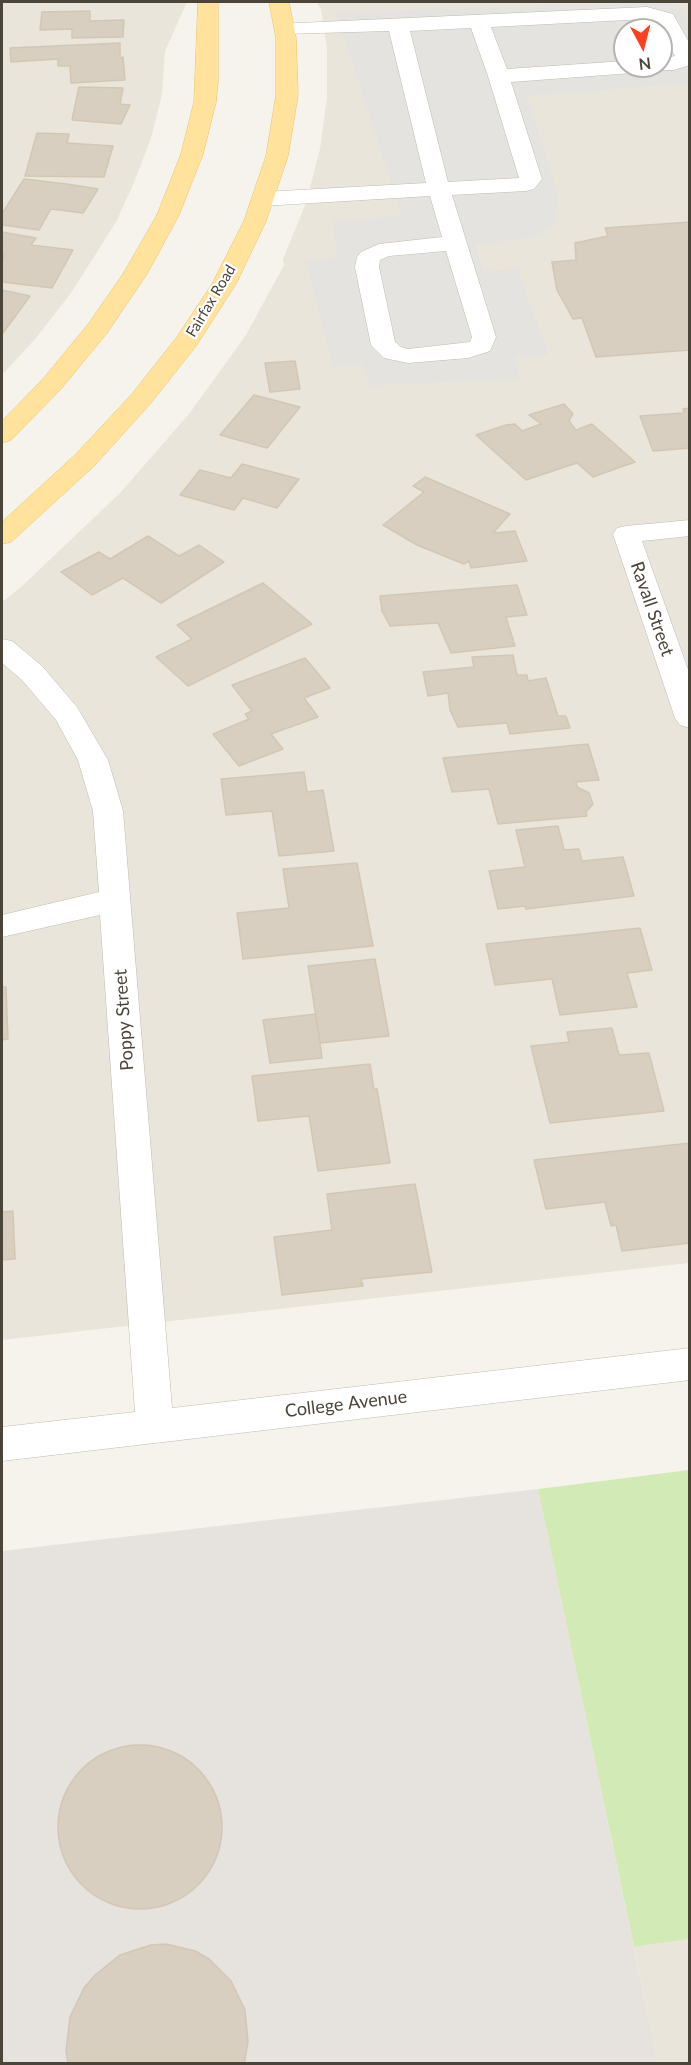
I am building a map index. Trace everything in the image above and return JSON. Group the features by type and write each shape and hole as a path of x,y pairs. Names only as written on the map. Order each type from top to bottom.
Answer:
{"main road":[{"path":"2,435 52,384 98,328 135,274 168,216 192,154 205,102 208,2"},
{"name":"Fairfax Road","path":"2,536 85,460 141,399 180,349 224,284 255,221 277,156 287,95 284,28 279,2"}],"street":[{"path":"284,28 647,13 666,18"},
{"path":"262,199 526,184 531,179 499,76 479,21"},
{"path":"398,25 439,189 484,337 481,346 468,351 408,356 393,353 383,345 367,267 369,257 379,251 389,249 455,243"},
{"path":"673,32 685,56 673,64"},
{"path":"499,76 613,68"},
{"name":"Ravall Street","path":"690,528 626,534 690,718"},
{"name":"Poppy Street","path":"2,648 32,673 67,714 93,760 108,812 155,1427"},
{"path":"2,926 115,900"},
{"name":"College Avenue","path":"2,1444 690,1364"}],"shaded area":[{"path":"2,2 187,2 165,51 162,94 151,138 116,222 71,293 36,338 2,375"},
{"path":"316,2 689,2 689,1263 2,1340 2,602 21,587 120,493 189,414 246,335 284,265 283,259 306,203 320,149 327,97 327,49 321,9"},
{"path":"677,2 689,25 689,83 527,96 558,195 556,225 531,238 475,245 483,271 517,269 549,355 514,357 520,378 371,386 363,365 333,366 305,260 337,257 333,221 402,216 336,12"},
{"path":"538,1489 658,2063 2,2063 2,1551"},
{"path":"689,1939 689,2063 658,2063 634,1947"}],"green space":[{"path":"689,1470 689,1939 634,1947 538,1489"}],"building":[{"path":"90,11 90,21 124,20 123,37 72,38 72,29 40,30 42,12"},
{"path":"120,43 120,58 123,57 125,80 71,83 70,66 58,66 58,59 11,62 10,48"},
{"path":"79,87 123,88 120,104 130,105 121,124 72,120"},
{"path":"37,133 69,134 67,143 113,146 104,177 25,176"},
{"path":"24,179 98,189 83,213 51,209 39,230 2,225 2,214"},
{"path":"690,222 690,350 596,357 582,318 573,319 557,290 552,262 576,260 575,243 608,236 605,228"},
{"path":"2,232 36,238 31,245 73,250 52,288 2,282 2,260 5,255 2,254"},
{"path":"2,290 30,296 3,333 2,333"},
{"path":"295,361 300,389 270,392 265,363"},
{"path":"254,395 300,407 267,448 220,435"},
{"path":"564,404 573,414 569,421 576,430 592,424 635,462 593,477 577,463 526,480 476,435 515,424 522,431 541,424 529,415"},
{"path":"690,408 690,448 653,451 640,416 684,413 683,409"},
{"path":"242,464 299,479 277,508 243,498 234,510 180,495 200,470 231,478"},
{"path":"425,477 510,514 493,533 515,531 527,561 471,568 469,561 464,564 417,545 383,525 424,492 413,486"},
{"path":"148,536 179,556 199,545 224,562 161,603 123,578 92,595 61,572 99,552 110,559"},
{"path":"263,583 312,624 188,686 156,657 192,639 177,625"},
{"path":"517,585 527,615 506,617 515,646 451,653 438,623 390,626 382,611 380,596"},
{"path":"513,655 517,675 527,675 528,681 546,678 558,716 566,716 570,728 510,734 507,723 458,727 450,710 448,693 428,696 423,672 474,667 472,657"},
{"path":"305,658 330,688 304,698 318,717 271,734 283,749 239,766 213,734 249,719 245,714 252,711 232,685"},
{"path":"588,744 599,780 576,782 577,787 589,793 593,804 586,812 587,816 498,824 489,789 452,792 443,758"},
{"path":"304,772 307,792 323,790 334,851 279,856 272,811 226,815 221,779"},
{"path":"558,826 564,850 579,849 582,861 623,857 634,896 526,909 525,906 498,909 489,871 525,867 516,830"},
{"path":"357,863 373,946 243,959 237,913 289,908 283,869"},
{"path":"640,928 652,970 627,973 637,1007 560,1015 552,979 495,985 486,944"},
{"path":"375,959 389,1036 320,1043 308,966"},
{"path":"2,987 6,987 8,1039 2,1040"},
{"path":"316,1014 322,1058 270,1063 263,1020"},
{"path":"612,1028 619,1055 649,1053 664,1111 550,1123 531,1046 569,1042 567,1032"},
{"path":"370,1064 374,1089 377,1089 390,1163 318,1171 309,1116 258,1121 252,1076"},
{"path":"690,1143 690,1243 622,1251 616,1225 611,1226 605,1202 546,1209 534,1160"},
{"path":"415,1184 432,1272 361,1279 363,1286 282,1295 274,1237 332,1230 327,1194"},
{"path":"13,1211 15,1259 2,1260 2,1212"},
{"path":"140,1745 171,1752 198,1769 215,1796 222,1827 215,1858 198,1885 171,1902 140,1909 109,1902 82,1885 65,1858 58,1827 65,1796 82,1769 109,1752"},
{"path":"166,1944 195,1951 209,1959 231,1981 245,2010 248,2042 244,2064 68,2064 66,2051 70,2017 84,1988 95,1975 120,1955 151,1945"}]}
